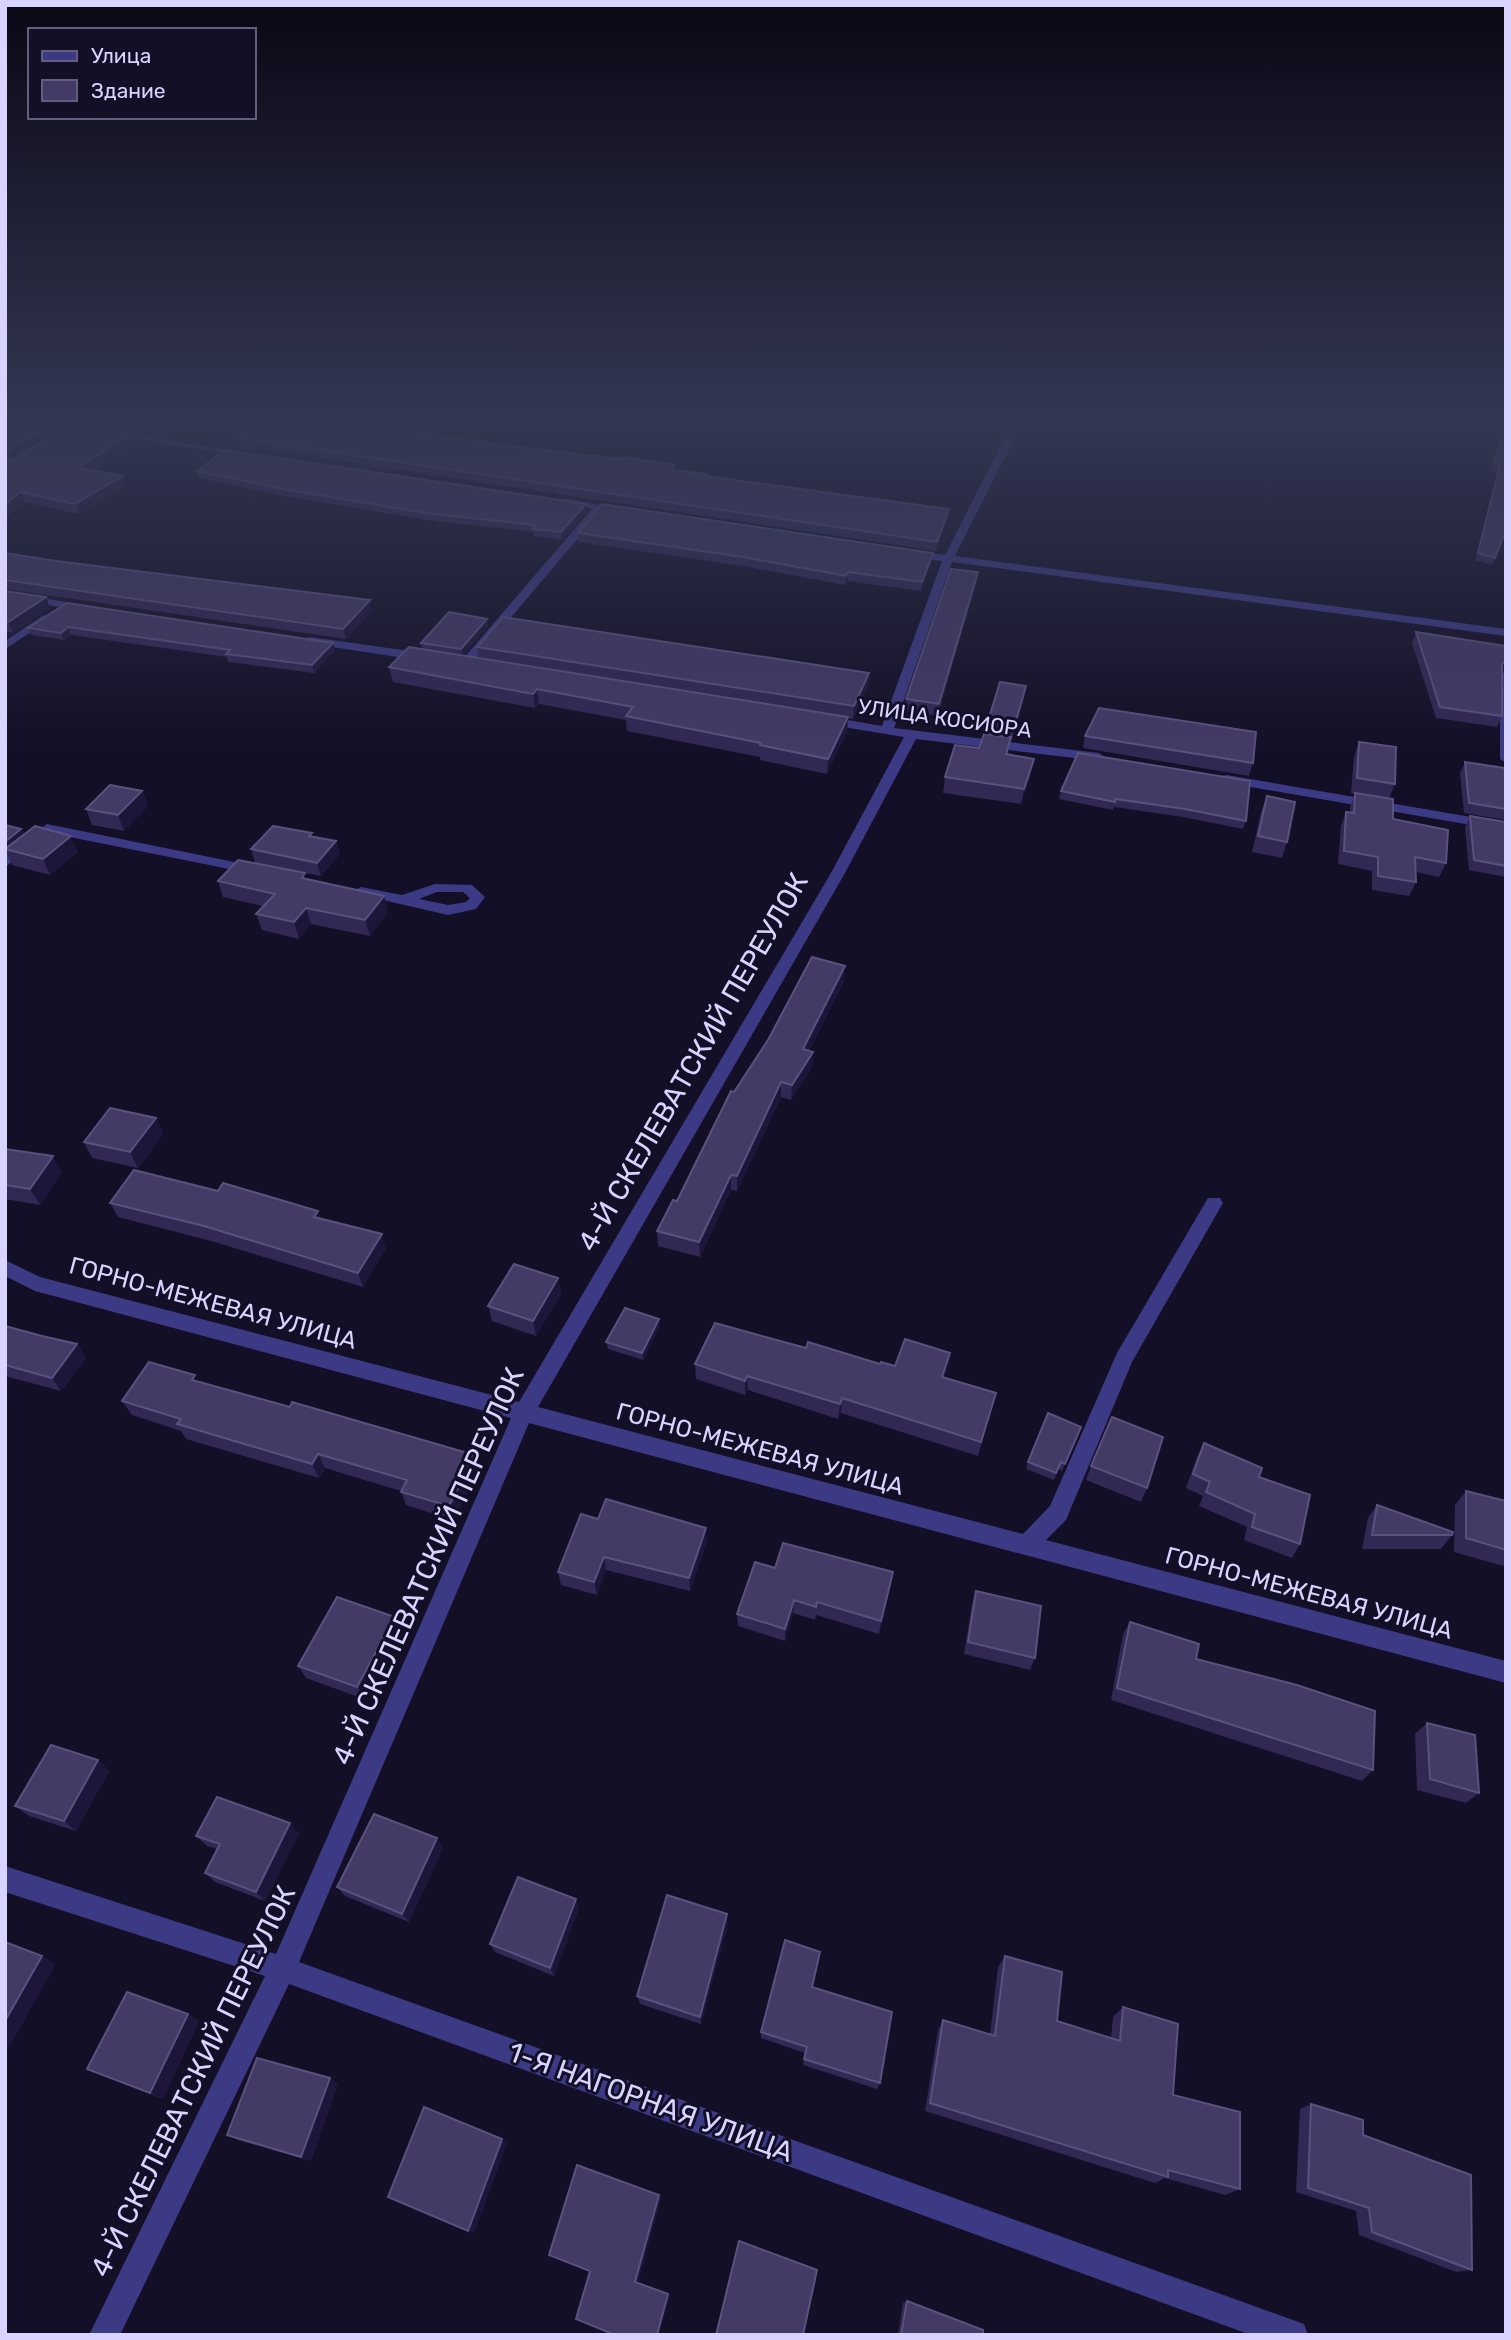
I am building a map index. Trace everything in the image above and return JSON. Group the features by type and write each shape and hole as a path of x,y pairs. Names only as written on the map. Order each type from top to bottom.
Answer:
{"street":[{"path":"452,661 473,664 578,533"},
{"path":"887,730 948,559 961,533"},
{"path":"894,551 1506,633"},
{"path":"5,595 93,610"},
{"path":"5,646 65,606"},
{"path":"300,639 438,659"},
{"path":"1506,675 1506,759"},
{"name":"УЛИЦА КОСИОРА","path":"805,717 912,735 1108,758"},
{"name":"4-Й СКЕЛЕВАТСКИЙ ПЕРЕУЛОК","path":"104,2335 283,1969 523,1414 838,873 912,735"},
{"path":"1217,777 1506,827"},
{"path":"5,863 47,828 266,872"},
{"path":"349,889 448,910 471,906 478,897 467,888 435,888 403,900"},
{"path":"1026,1546 1058,1513 1124,1359 1214,1203"},
{"name":"ГОРНО-МЕЖЕВАЯ УЛИЦА","path":"5,1267 35,1283 1506,1672"},
{"name":"1-Я НАГОРНАЯ УЛИЦА","path":"5,1879 283,1969 1293,2335"}],"building":[{"path":"579,533 799,533 933,553 922,582 848,572 846,576 743,557"},
{"path":"878,533 940,533 937,542"},
{"path":"1483,533 1504,533 1495,558 1478,553"},
{"path":"5,553 370,600 343,629 5,580"},
{"path":"951,569 978,572 939,704 906,699"},
{"path":"5,591 46,597 5,622"},
{"path":"67,603 333,643 312,665 226,654 230,650 68,627 61,633 28,628"},
{"path":"449,612 487,619 461,649 421,643"},
{"path":"503,617 869,673 854,706 477,647"},
{"path":"1416,632 1506,646 1506,661 1502,664 1502,716 1440,707"},
{"path":"409,647 848,717 828,759 626,716 633,707 537,689 533,694 389,667"},
{"path":"1000,682 1026,686 1015,724 988,721"},
{"path":"1099,708 1256,732 1253,763 1085,736"},
{"path":"984,734 1011,737 1006,754 1034,759 1024,789 945,777 955,745 979,748"},
{"path":"1359,742 1396,747 1395,784 1357,778"},
{"path":"1078,753 1250,781 1246,821 1185,809 1115,799 1115,802 1061,791"},
{"path":"1465,762 1504,768 1506,809 1469,803"},
{"path":"110,785 142,791 118,815 86,809"},
{"path":"1355,793 1393,799 1393,819 1448,830 1446,863 1415,857 1416,882 1378,876 1378,857 1344,851 1346,812 1354,813"},
{"path":"1267,796 1295,802 1287,842 1258,836"},
{"path":"1470,816 1506,822 1506,866 1474,860"},
{"path":"5,825 21,829 5,842"},
{"path":"35,826 71,836 43,859 5,849"},
{"path":"273,826 312,833 309,836 336,841 317,863 251,849"},
{"path":"238,860 305,873 302,878 384,896 365,920 306,908 294,922 256,914 275,894 218,881"},
{"path":"812,957 845,966 803,1049 813,1052 792,1085 781,1082 737,1176 731,1175 699,1242 657,1231 673,1200 677,1201 731,1091 734,1092 768,1040"},
{"path":"110,1108 156,1118 130,1152 84,1142"},
{"path":"5,1149 53,1156 30,1189 5,1185"},
{"path":"134,1170 218,1191 223,1183 318,1211 314,1217 382,1234 358,1273 204,1226 110,1203"},
{"path":"514,1264 558,1278 533,1321 488,1306"},
{"path":"625,1308 659,1319 642,1353 606,1342"},
{"path":"715,1323 806,1348 808,1342 895,1366 905,1339 950,1353 942,1377 996,1393 981,1442 842,1398 840,1404 747,1376 745,1381 695,1364"},
{"path":"5,1326 77,1344 52,1378 5,1365"},
{"path":"149,1362 195,1375 192,1380 290,1407 292,1402 475,1455 449,1506 401,1492 407,1480 318,1454 312,1464 177,1424 181,1419 122,1401"},
{"path":"1048,1413 1081,1427 1065,1464 1061,1462 1056,1473 1028,1462"},
{"path":"1112,1417 1163,1437 1147,1488 1091,1466"},
{"path":"1204,1443 1262,1468 1259,1477 1310,1495 1300,1544 1252,1527 1255,1514 1206,1492 1210,1482 1193,1474"},
{"path":"1466,1491 1506,1501 1506,1550 1466,1538"},
{"path":"606,1499 706,1528 689,1578 604,1557 594,1582 558,1572 581,1514 598,1519"},
{"path":"1377,1505 1453,1532 1452,1535 1372,1535"},
{"path":"783,1543 893,1572 881,1621 817,1602 816,1607 794,1600 785,1629 737,1614 755,1562 775,1568"},
{"path":"976,1591 1041,1606 1035,1658 968,1642"},
{"path":"337,1597 395,1617 357,1687 298,1666"},
{"path":"1130,1622 1199,1644 1196,1659 1297,1685 1375,1711 1373,1770 1117,1688"},
{"path":"1427,1723 1475,1735 1479,1793 1430,1779"},
{"path":"51,1745 98,1760 64,1821 15,1806"},
{"path":"217,1797 290,1823 256,1892 205,1873 220,1844 196,1836"},
{"path":"374,1814 437,1838 402,1914 337,1887"},
{"path":"518,1877 576,1899 550,1968 490,1944"},
{"path":"667,1895 727,1914 700,2017 637,1996"},
{"path":"785,1940 820,1952 812,1987 892,2012 880,2083 804,2059 807,2047 761,2032"},
{"path":"5,1942 42,1956 5,2021"},
{"path":"1005,1956 1062,1972 1057,2021 1120,2041 1123,2007 1178,2024 1173,2095 1240,2112 1240,2189 1168,2170 1168,2177 930,2103 943,2020 995,2036"},
{"path":"127,1992 188,2014 150,2093 87,2069"},
{"path":"257,2058 330,2078 301,2157 227,2135"},
{"path":"1311,2104 1363,2120 1363,2135 1471,2175 1472,2270 1372,2232 1369,2208 1308,2188"},
{"path":"424,2107 502,2139 468,2231 388,2197"},
{"path":"577,2165 659,2195 635,2282 668,2294 657,2335 615,2335 576,2319 590,2271 549,2255"},
{"path":"739,2241 817,2270 803,2335 716,2335"},
{"path":"907,2301 983,2330 983,2335 901,2335"}]}
